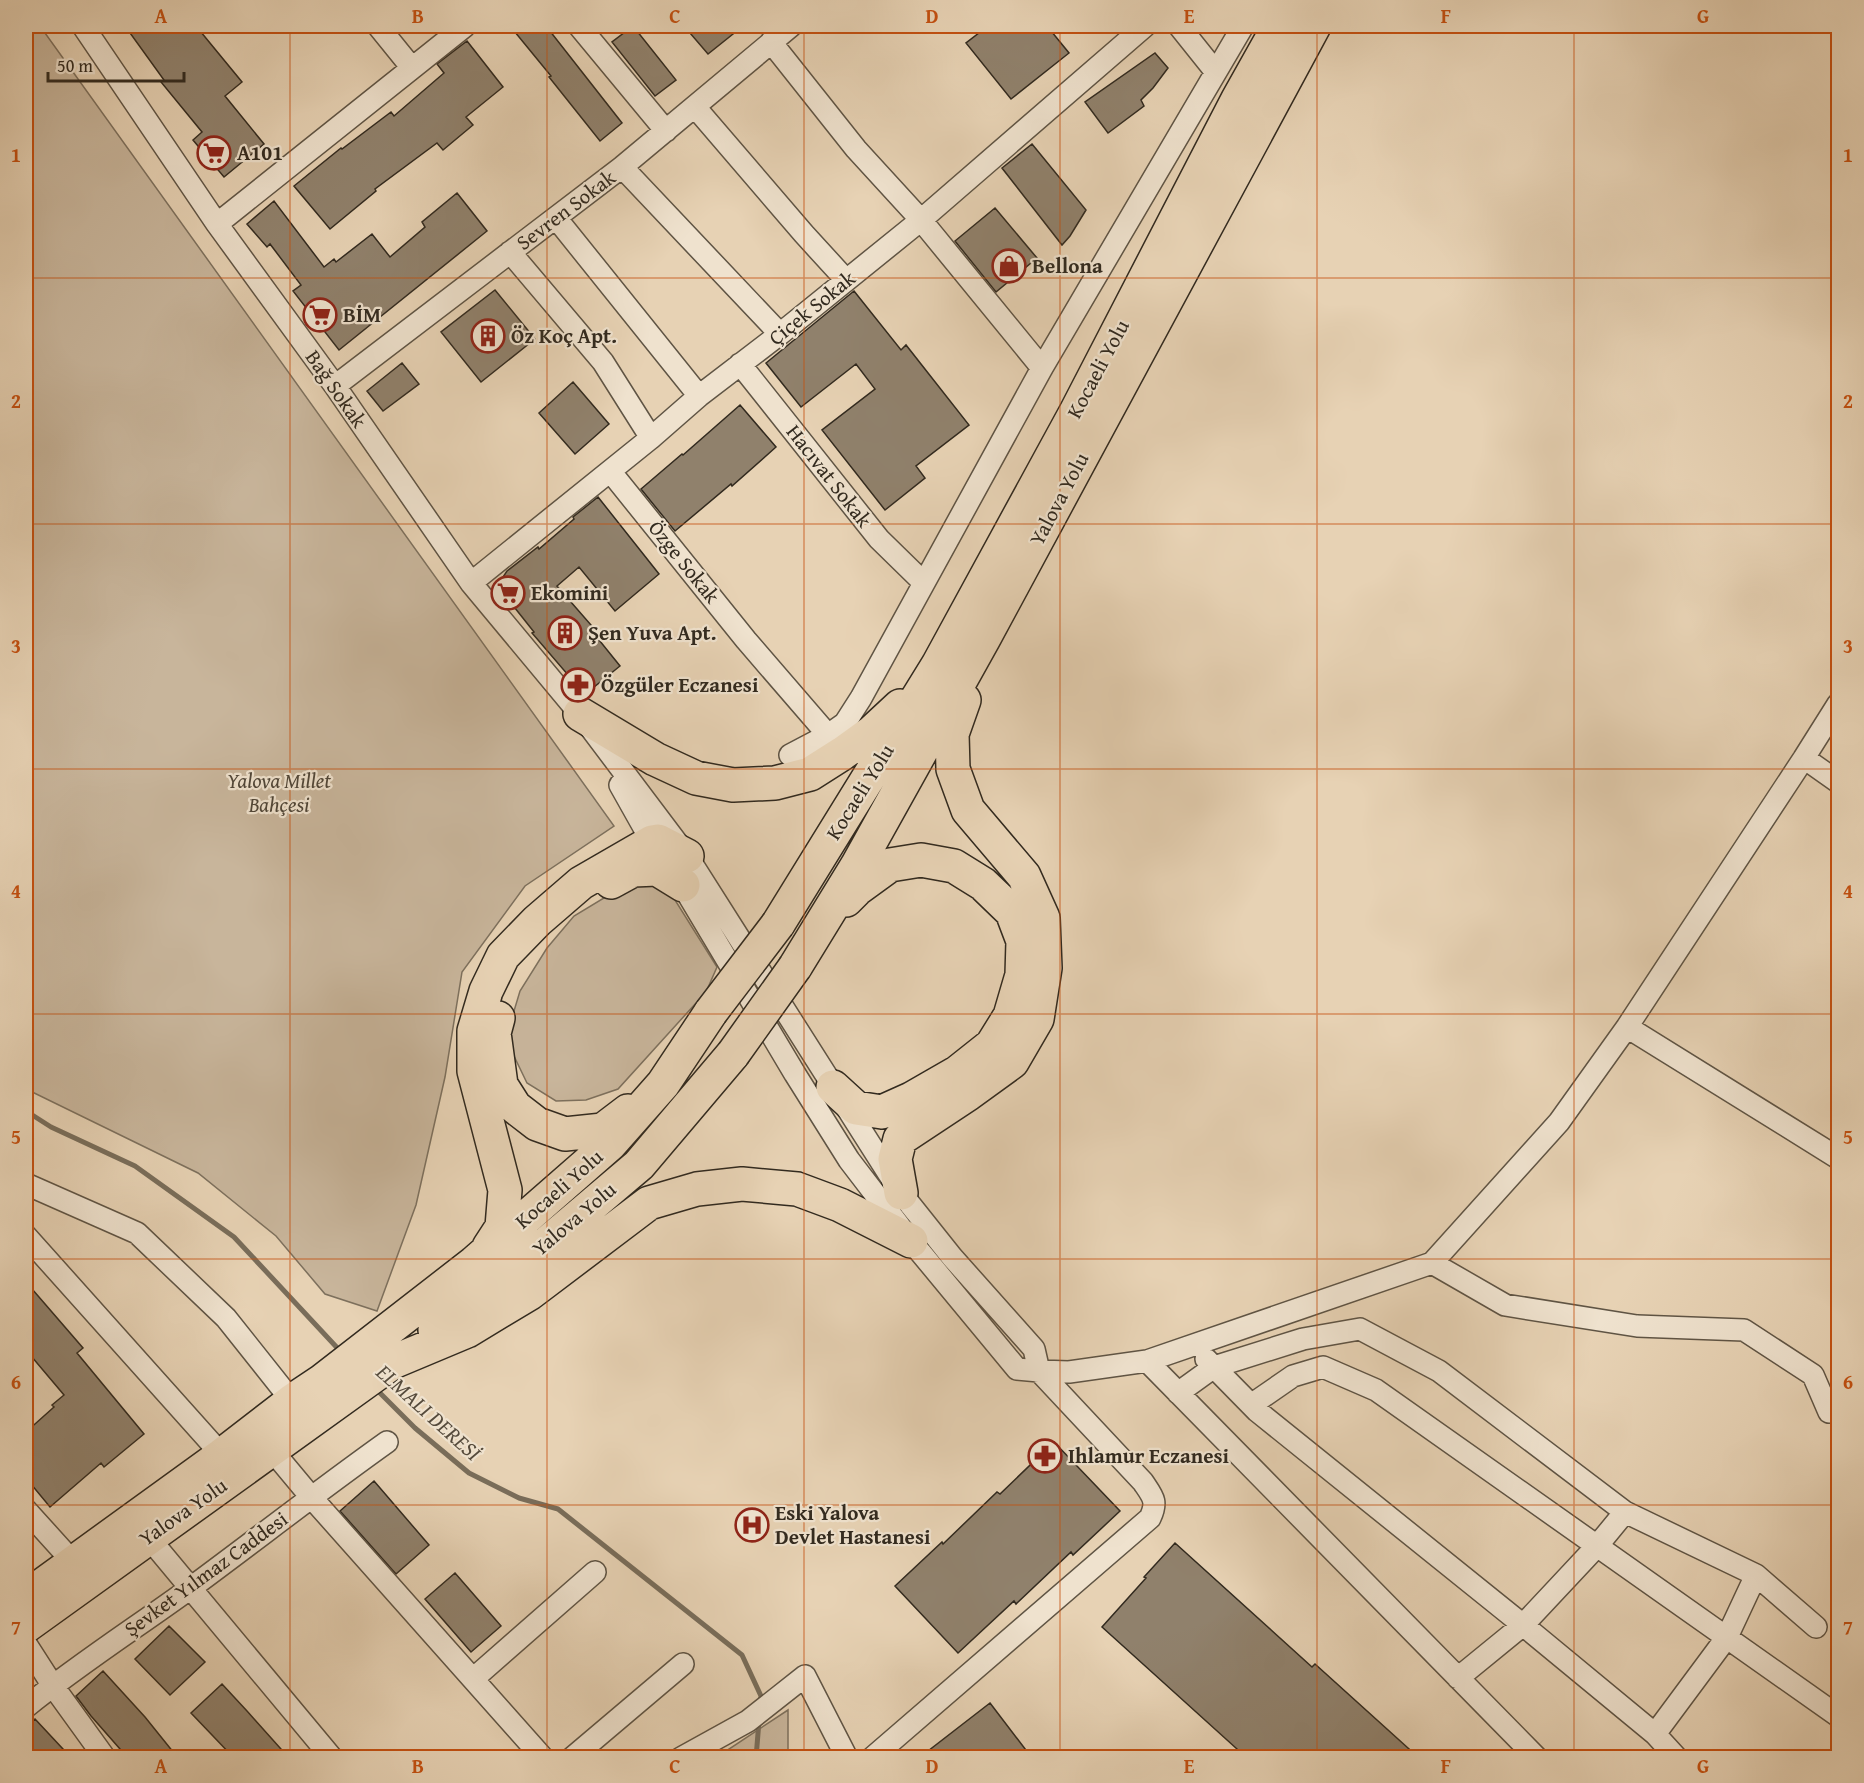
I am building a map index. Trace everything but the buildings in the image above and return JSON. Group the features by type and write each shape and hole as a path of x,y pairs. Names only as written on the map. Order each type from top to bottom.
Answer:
{"highway":[{"name":"Kocaeli̇ Yolu","path":"386,1350 474,1263 610,1144 663,1084 711,1012 778,924 938,665 1071,422 1238,99 1280,26"},
{"name":"Yalova Yolu","path":"386,1350 547,1243 639,1165 733,1054 795,967 857,866 984,638 1314,26"},
{"path":"901,1192 895,1159 900,1138 1012,1062 1036,1019 1046,968 1042,918 1024,876 968,810 953,769 952,734 984,638"},
{"path":"580,714 655,759 696,778 733,785 775,783 810,774 843,753 893,713 938,665"},
{"path":"474,1263 486,1251 502,1227 505,1190 474,1071 474,1031 486,991 503,956 537,921 581,883 652,842 658,841 685,871"},
{"path":"816,932 856,890 890,865 921,860 954,866 983,884 1012,912 1023,941 1022,975 1010,1016 992,1046 958,1072 911,1099 882,1112 856,1108 833,1087"},
{"path":"663,1084 603,1130 565,1134 537,1124 515,1107 501,1085 494,1033 501,1004 515,967 561,915 597,889 633,870 657,868 685,871"},
{"path":"26,1597 222,1455 292,1401 332,1390 386,1350 467,1331 521,1298 649,1203 697,1189 742,1184 797,1189 840,1204 911,1242"},
{"name":"Yalova Yolu","path":"26,1626 271,1449 332,1390"}],"street":[{"name":"Bağ Sokak","path":"82,26 217,224 334,386 471,583 580,714"},
{"path":"378,26 412,68"},
{"path":"217,224 465,26"},
{"path":"579,26 666,131"},
{"name":"Sevren Sokak","path":"334,386 556,218 666,131 791,26"},
{"name":"Çiçek Sokak","path":"471,583 651,438 699,396 921,220 1146,26"},
{"path":"1179,26 1215,71"},
{"path":"790,755 828,735 845,723 861,698 1042,368 1243,26"},
{"path":"771,42 856,149 921,220 1042,368"},
{"path":"695,107 846,280"},
{"path":"622,166 780,334"},
{"path":"556,218 699,396"},
{"path":"510,252 603,362 651,438"},
{"name":"Hacıvat Sokak","path":"740,364 879,539 924,583"},
{"name":"Özge Sokak","path":"610,471 746,640 828,735"},
{"path":"685,871 795,1074 849,1160 911,1242 1017,1368 1069,1372 1147,1361 1432,1263 1559,1122 1627,1027 1839,704"},
{"path":"580,714 652,842"},
{"path":"580,714 833,1087 901,1192 952,1257 1034,1349 1039,1371 1143,1482 1152,1496 1155,1507 1150,1518 872,1758"},
{"path":"1804,758 1839,782"},
{"path":"1627,1027 1839,1158"},
{"path":"26,1184 137,1233 226,1317 292,1401"},
{"path":"26,1236 222,1455"},
{"path":"1432,1263 1505,1305 1637,1326 1744,1330 1814,1375 1829,1412"},
{"path":"1178,1393 1214,1367 1303,1339 1360,1329 1440,1371 1625,1512 1756,1575 1815,1627"},
{"path":"1192,1346 1251,1405 1655,1734 1677,1758"},
{"path":"1147,1361 1536,1758"},
{"path":"1251,1405 1293,1376 1323,1367 1376,1390 1839,1716"},
{"name":"Şevket Yılmaz Caddesi","path":"26,1707 387,1442"},
{"path":"271,1449 543,1758"},
{"path":"26,1510 73,1562"},
{"path":"1458,1678 1523,1625 1597,1546 1625,1512"},
{"path":"148,1536 332,1758"},
{"path":"473,1679 595,1572"},
{"path":"1655,1734 1727,1637 1756,1575"},
{"path":"26,1644 105,1758"},
{"path":"572,1758 683,1664"},
{"path":"681,1758 748,1720 805,1676 847,1758"}],"green space":[{"name":"Yalova Millet Bahçesi","path":"26,26 40,26 614,826 525,886 462,972 445,1077 416,1205 377,1311 325,1294 276,1236 198,1173 26,1089"},
{"path":"665,884 717,967 706,992 618,1089 586,1100 556,1101 527,1083 513,1054 508,1031 520,991 547,948 574,916 622,887"},
{"path":"788,1710 788,1757 717,1757"}],"waterway":[{"name":"ELMALI DERESİ","path":"26,1111 51,1127 135,1166 234,1237 342,1353"},
{"name":"ELMALI DERESİ","path":"375,1388 415,1428 469,1473 519,1498 558,1509 742,1655 761,1696 760,1703"},
{"name":"ELMALI DERESİ","path":"756,1758 759,1721"}],"place":[{"name":"A101","path":"214,153"},
{"name":"Bellona","path":"1009,266"},
{"name":"BİM","path":"320,315"},
{"name":"Öz Koç Apt.","path":"488,336"},
{"name":"Ekomini","path":"508,593"},
{"name":"Şen Yuva Apt.","path":"565,633"},
{"name":"Özgüler Eczanesi","path":"578,685"},
{"name":"Ihlamur Eczanesi","path":"1045,1456"},
{"name":"Eski Yalova Devlet Hastanesi","path":"752,1525"}]}
